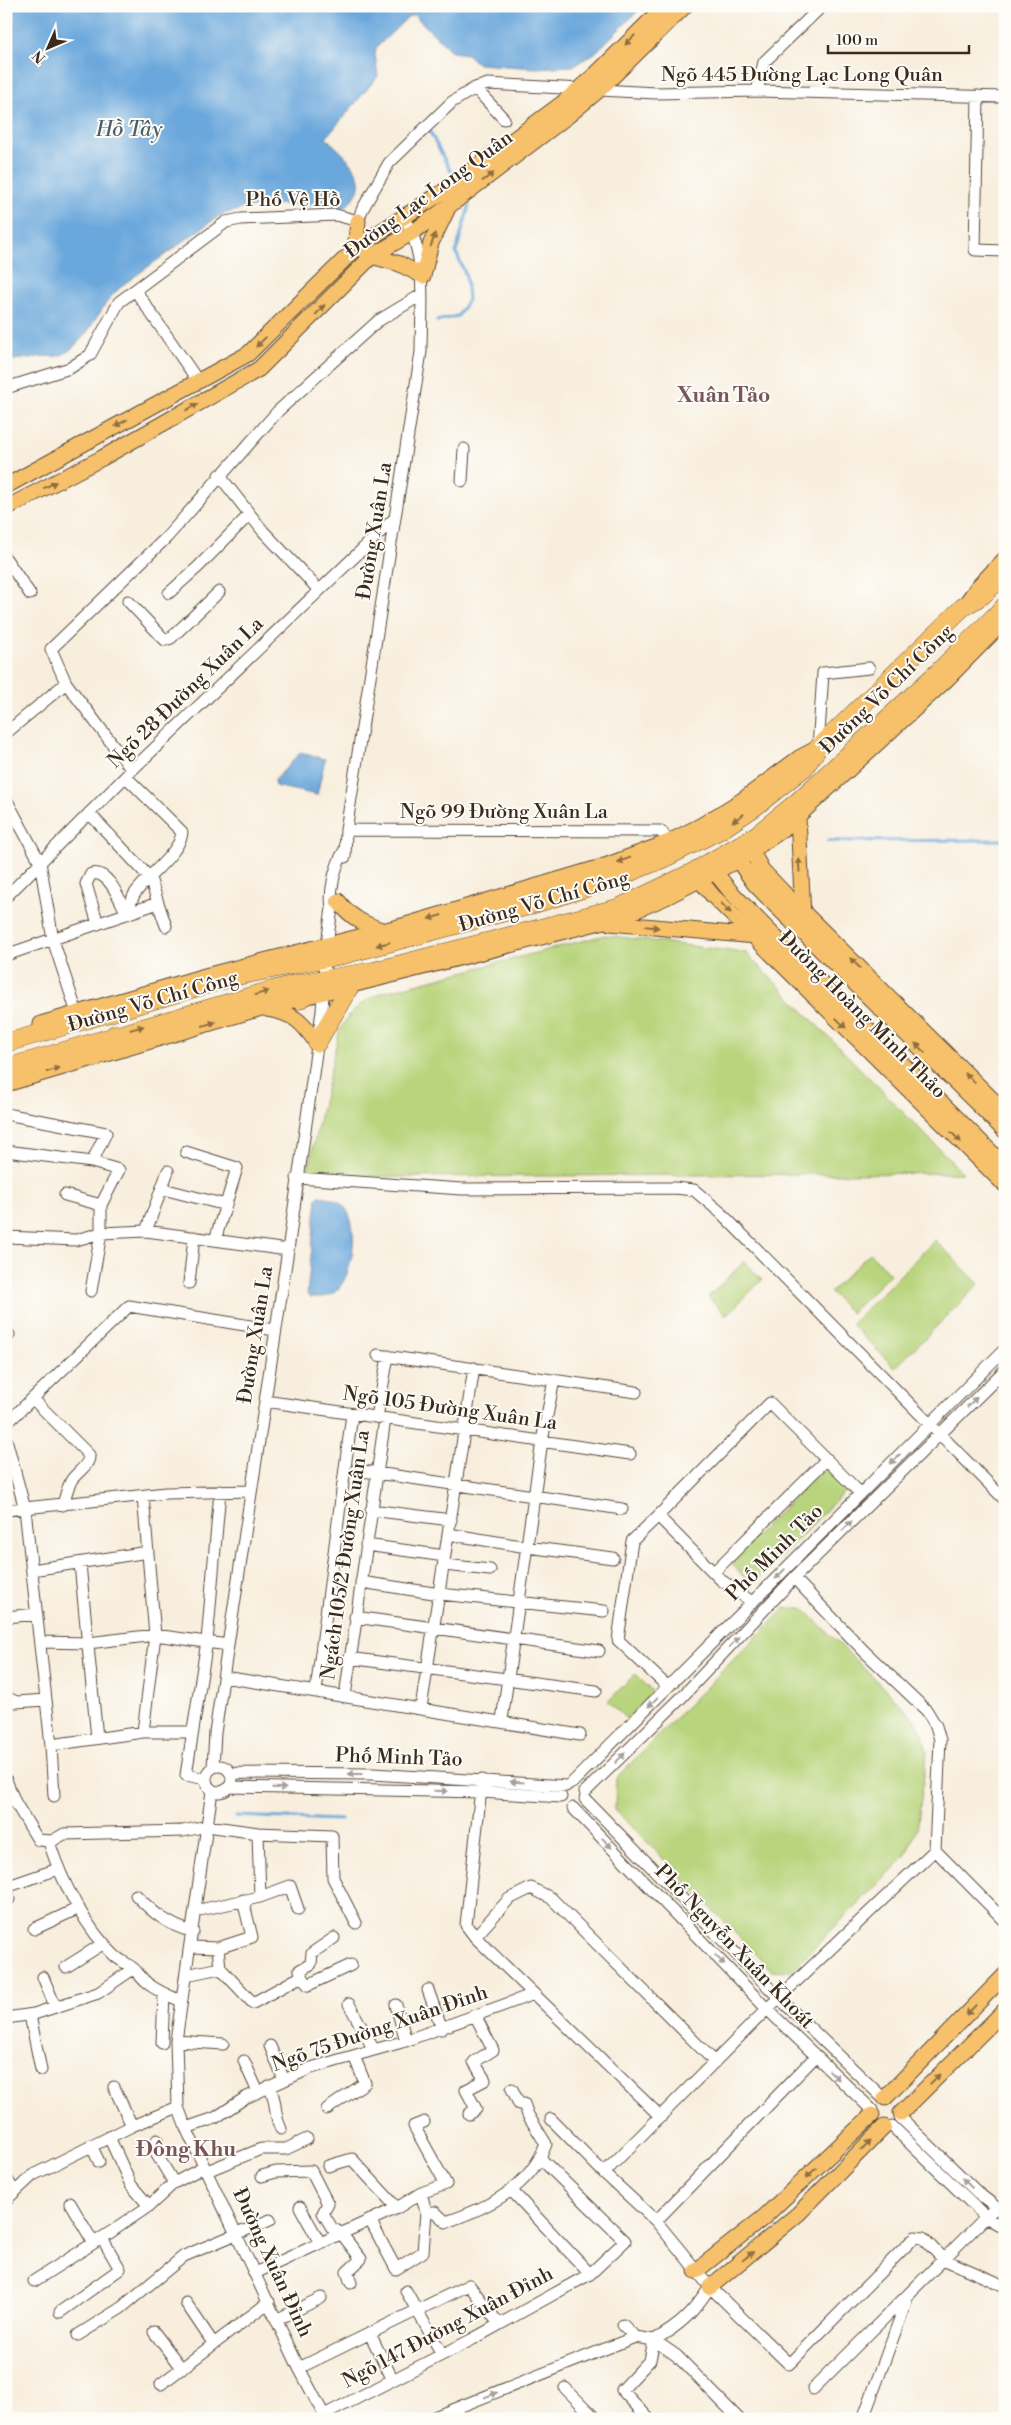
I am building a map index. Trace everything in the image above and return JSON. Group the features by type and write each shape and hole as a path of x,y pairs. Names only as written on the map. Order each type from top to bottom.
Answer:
{"highway":[{"name":"Đường Võ Chí Công","path":"6,1043 279,962 326,953 528,906 609,881 659,861 707,838 755,807 805,767 818,748 963,607 983,595 1005,574"},
{"name":"Đường Võ Chí Công","path":"6,1068 115,1034 288,986 324,986 353,981 618,908 648,894 696,876 742,851 784,824 848,757 1005,606"},
{"path":"612,920 648,894"},
{"path":"326,953 350,940"},
{"path":"317,1043 353,981"},
{"path":"299,1000 324,986"},
{"path":"95,1058 115,1034"}],"main road":[{"name":"Đường Lạc Long Quân","path":"6,486 248,354 358,246 405,218 580,89 665,6"},
{"name":"Đường Lạc Long Quân","path":"6,508 102,458 258,369 372,256 413,232 514,158 600,89 685,6"},
{"path":"358,221 356,241 358,246 372,256 400,264 422,276 434,235 449,206"},
{"name":"Đường Võ Chí Công","path":"963,607 976,588 1005,559"},
{"name":"Đường Võ Chí Công","path":"784,824 938,687 1005,620"},
{"name":"Đường Võ Chí Công","path":"350,940 572,877 665,837 702,825 734,806 798,758 818,748"},
{"path":"784,824 803,911 803,934"},
{"name":"Đường Hoàng Minh Thảo","path":"742,851 1005,1112"},
{"name":"Đường Hoàng Minh Thảo","path":"742,851 754,883 803,934 1005,1131"},
{"name":"Đường Hoàng Minh Thảo","path":"712,868 731,892 982,1153 1005,1185"},
{"name":"Đường Võ Chí Công","path":"396,969 612,920 696,876"},
{"name":"Đường Hoàng Minh Thảo","path":"696,876 754,935 982,1153 1005,1166"},
{"path":"335,904 361,923 384,931"},
{"path":"612,920 775,937"},
{"name":"Đường Võ Chí Công","path":"6,1034 77,1013 279,962"},
{"name":"Đường Võ Chí Công","path":"6,1084 261,1008 299,1000"},
{"path":"261,1008 284,1012 300,1021 317,1043"},
{"path":"696,2271 763,2218 872,2113 876,2102 884,2098 1005,1975"},
{"path":"710,2287 798,2214 1005,2010"},
{"path":"884,2098 890,2098 898,2104 894,2121"},
{"path":"872,2113 876,2123 894,2121"}],"street":[{"path":"757,91 764,62 822,6"},
{"name":"Phố Vệ Hồ","path":"6,388 70,368 90,355 113,310 135,290 220,226 234,220 336,215 358,221 362,210 389,163 452,102 475,88 488,84 580,89"},
{"path":"475,88 504,119"},
{"name":"Ngõ 445 Đường Lạc Long Quân","path":"580,89 696,94 757,91 1005,97"},
{"path":"978,96 975,250 1005,251"},
{"name":"Đường Xuân La","path":"213,1767 215,1733 288,1250 317,1043 326,953 335,904 346,862 344,851 346,830 421,352 422,276 413,232 405,218"},
{"path":"135,290 198,381"},
{"path":"127,914 134,895 177,845 182,832 129,774 66,683 51,649 167,537 174,526 278,411 378,321 421,295"},
{"path":"462,481 464,449"},
{"path":"219,475 249,515 319,590"},
{"path":"169,593 249,515"},
{"name":"Ngõ 28 Đường Xuân La","path":"6,897 129,774 395,518"},
{"path":"6,559 30,594"},
{"path":"128,601 165,640 170,638 219,592"},
{"path":"818,748 823,673 869,668"},
{"path":"6,733 66,683"},
{"path":"6,799 40,862 53,940 77,1013"},
{"path":"89,814 150,878 166,926"},
{"name":"Ngõ 99 Đường Xuân La","path":"346,830 665,837"},
{"path":"98,924 86,884 91,874 96,873 105,876 127,914"},
{"path":"6,955 158,903"},
{"path":"6,1114 106,1133 92,1162"},
{"path":"6,1151 92,1162 119,1170 101,1205 101,1233 91,1291"},
{"path":"186,1152 238,1168 215,1240"},
{"path":"146,1231 168,1171"},
{"path":"297,1178 462,1189 686,1188 698,1193 720,1212 1005,1500"},
{"path":"163,1188 226,1205"},
{"path":"65,1195 101,1205"},
{"path":"6,1237 76,1240 101,1233 146,1231 288,1250"},
{"path":"189,1283 194,1237"},
{"path":"6,1424 129,1306 275,1330"},
{"name":"Phố Minh Tảo","path":"231,1773 373,1774 569,1784 1005,1349"},
{"name":"Ngách 105/2 Đường Xuân La","path":"345,1696 377,1473 383,1355 474,1368"},
{"path":"421,1708 474,1368 636,1392"},
{"name":"Phố Minh Tảo","path":"585,1795 679,1700 794,1578 1005,1370"},
{"path":"502,1720 542,1441 554,1380"},
{"path":"33,1399 89,1455 87,1464 73,1478 67,1488 62,1505"},
{"name":"Ngõ 105 Đường Xuân La","path":"265,1401 630,1454"},
{"path":"668,1687 618,1640 632,1541 770,1403 860,1493"},
{"path":"316,1691 352,1414"},
{"path":"6,1439 26,1509 51,1745 54,1796"},
{"path":"714,1572 827,1459"},
{"path":"356,1470 622,1509"},
{"path":"206,1779 186,1775 207,1641 220,1491"},
{"path":"6,1510 143,1496 251,1491"},
{"path":"143,1496 155,1635 143,1732"},
{"path":"371,1510 451,1520"},
{"path":"658,1516 714,1572 752,1602"},
{"path":"448,1534 527,1547 614,1558"},
{"path":"366,1545 490,1570"},
{"path":"32,1570 148,1552"},
{"path":"80,1564 97,1738"},
{"path":"604,2173 767,2009 935,1850 940,1740 936,1726 927,1711 864,1651 794,1578"},
{"path":"361,1582 440,1594 604,1611"},
{"path":"6,1617 37,1614"},
{"path":"356,1617 599,1651"},
{"path":"40,1642 88,1643 155,1635 228,1644"},
{"path":"349,1658 596,1691"},
{"name":"Ngách 105/2 Đường Xuân La","path":"224,1677 502,1720 580,1735"},
{"path":"6,1696 16,1702 46,1700"},
{"path":"51,1745 143,1732 192,1732"},
{"path":"213,1767 224,1767 231,1773 233,1782 230,1788 220,1793 212,1791 207,1784 208,1772 213,1767"},
{"path":"6,1780 15,1802 38,1840 52,1840 64,1834 182,1831 207,1826 258,1833 332,1836 333,1878 356,1923"},
{"path":"482,1780 466,1925 475,1937 661,2117"},
{"path":"585,1795 582,1804 573,1808 564,1804 561,1797 569,1784 582,1786 585,1795 779,1998 884,2098"},
{"name":"Phố Minh Tảo","path":"230,1788 481,1792 561,1797"},
{"path":"207,1826 212,1791"},
{"name":"Phố Nguyễn Xuân Khoát","path":"573,1808 767,2009 872,2113"},
{"name":"Đường Xuân Đỉnh","path":"207,1826 191,1947 180,2001 176,2041 178,2107 186,2128 278,2319 299,2368 325,2417"},
{"path":"258,1833 260,1897"},
{"path":"52,1840 50,1845 58,1869 79,1908 104,1944 146,1983 180,2001"},
{"path":"935,1850 1005,1921"},
{"path":"6,1900 9,1898 6,1888 58,1869"},
{"path":"196,1911 260,1897 290,1886 298,1909"},
{"path":"475,1937 508,1900 531,1888 539,1891 550,1898 716,2062"},
{"path":"136,1895 153,1913 174,1926 193,1932"},
{"path":"191,1947 218,1948 252,1937 243,1900"},
{"path":"34,1929 79,1908"},
{"path":"334,1938 312,1953 311,1964 300,1970 302,1976 308,1985 351,1965"},
{"path":"66,1967 104,1944"},
{"path":"218,1948 220,1968 253,2003 302,1976"},
{"path":"186,1975 220,1968"},
{"path":"6,2018 30,2014 98,1993 133,1969"},
{"path":"43,1977 55,2006"},
{"path":"428,1990 442,2029"},
{"path":"162,2043 164,1994"},
{"name":"Ngõ 75 Đường Xuân Đỉnh","path":"186,2128 215,2118 269,2086 311,2068 406,2041 476,2017 534,1994"},
{"path":"348,2004 374,2050"},
{"path":"396,2005 406,2041"},
{"path":"30,2014 41,2070"},
{"path":"469,2114 476,2109 466,2090 485,2080 474,2062 493,2050 476,2017"},
{"path":"176,2041 223,2044"},
{"path":"270,2046 284,2080"},
{"path":"326,2109 365,2083 354,2056"},
{"path":"656,2221 815,2057"},
{"path":"244,2061 258,2092"},
{"path":"269,2086 277,2100 274,2116 281,2130"},
{"path":"114,2087 132,2126"},
{"path":"512,2089 519,2104 524,2104 546,2144"},
{"path":"6,2178 10,2195 33,2174 132,2126 178,2107"},
{"path":"551,2119 604,2173 656,2221 710,2287 789,2364 914,2236 923,2238 943,2259 1005,2286"},
{"path":"813,2390 907,2298 943,2259 987,2218 1000,2211 894,2121"},
{"path":"894,2121 987,2218 1005,2228"},
{"path":"255,2273 397,2208 421,2193 446,2184 414,2126 424,2122"},
{"path":"426,2212 435,2212 446,2222 493,2203 512,2191 540,2159 546,2144 564,2133"},
{"path":"110,2137 131,2185 149,2206"},
{"path":"34,2281 149,2206 174,2183 206,2169 261,2150 286,2149 307,2139"},
{"path":"157,2140 157,2155 174,2183"},
{"path":"91,2146 99,2162"},
{"path":"328,2166 352,2159 397,2208"},
{"name":"Ngõ 147 Đường Xuân Đỉnh","path":"325,2417 590,2274 625,2241 540,2159"},
{"path":"262,2176 276,2172 311,2171 328,2204 323,2214 332,2228 341,2233 361,2259 347,2272 351,2283"},
{"path":"512,2191 590,2274"},
{"path":"370,2220 396,2269 423,2252 426,2212 421,2193"},
{"path":"60,2312 120,2269 70,2203"},
{"path":"300,2207 320,2243"},
{"path":"78,2335 121,2308 184,2256 270,2220"},
{"path":"299,2368 469,2285 499,2324"},
{"path":"649,2419 622,2390 650,2360 654,2340 677,2327 692,2314 710,2287"},
{"path":"406,2291 419,2310 442,2354"},
{"path":"278,2319 321,2298"},
{"path":"863,2419 907,2298"},
{"path":"161,2384 269,2302"},
{"path":"186,2303 213,2343"},
{"path":"623,2326 636,2338"},
{"path":"154,2332 182,2369"},
{"path":"370,2334 393,2380"},
{"path":"429,2419 636,2338 654,2340 677,2356 739,2419"},
{"path":"565,2388 596,2419"}],"green space":[{"path":"605,935 746,953 963,1173 397,1177 307,1174 339,1032 347,1019 361,1004 381,993"},
{"path":"935,1240 979,1284 895,1368 851,1324"},
{"path":"870,1253 890,1274 851,1313 830,1292"},
{"path":"744,1262 762,1280 726,1315 708,1297"},
{"path":"829,1462 851,1485 752,1585 730,1562"},
{"path":"785,1608 803,1608 916,1720 923,1735 927,1753 917,1830 904,1858 791,1971 771,1970 615,1809 616,1778"},
{"path":"635,1674 653,1692 626,1719 608,1701"}],"water":[{"name":"Hồ Tây","path":"6,6 643,6 595,53 573,66 535,68 478,64 467,54 452,52 414,15 409,16 376,48 378,76 326,138 347,158 357,174 358,191 347,205 341,209 333,210 310,205 287,204 241,209 219,216 124,284 110,298 83,336 66,352 57,356 6,361"},
{"path":"300,753 325,759 317,795 275,786 274,781"},
{"path":"319,1196 341,1203 346,1209 353,1229 352,1254 345,1278 339,1288 327,1296 310,1297 307,1294 317,1198"}],"waterway":[{"path":"429,130 451,172"},
{"path":"437,321 458,316 468,300 466,276 456,252 469,206"},
{"path":"828,841 1005,840"},
{"path":"236,1816 341,1820"}],"district":[{"name":"Xuân Tảo","path":"724,396"},
{"name":"Đông Khu","path":"186,2150"}]}
